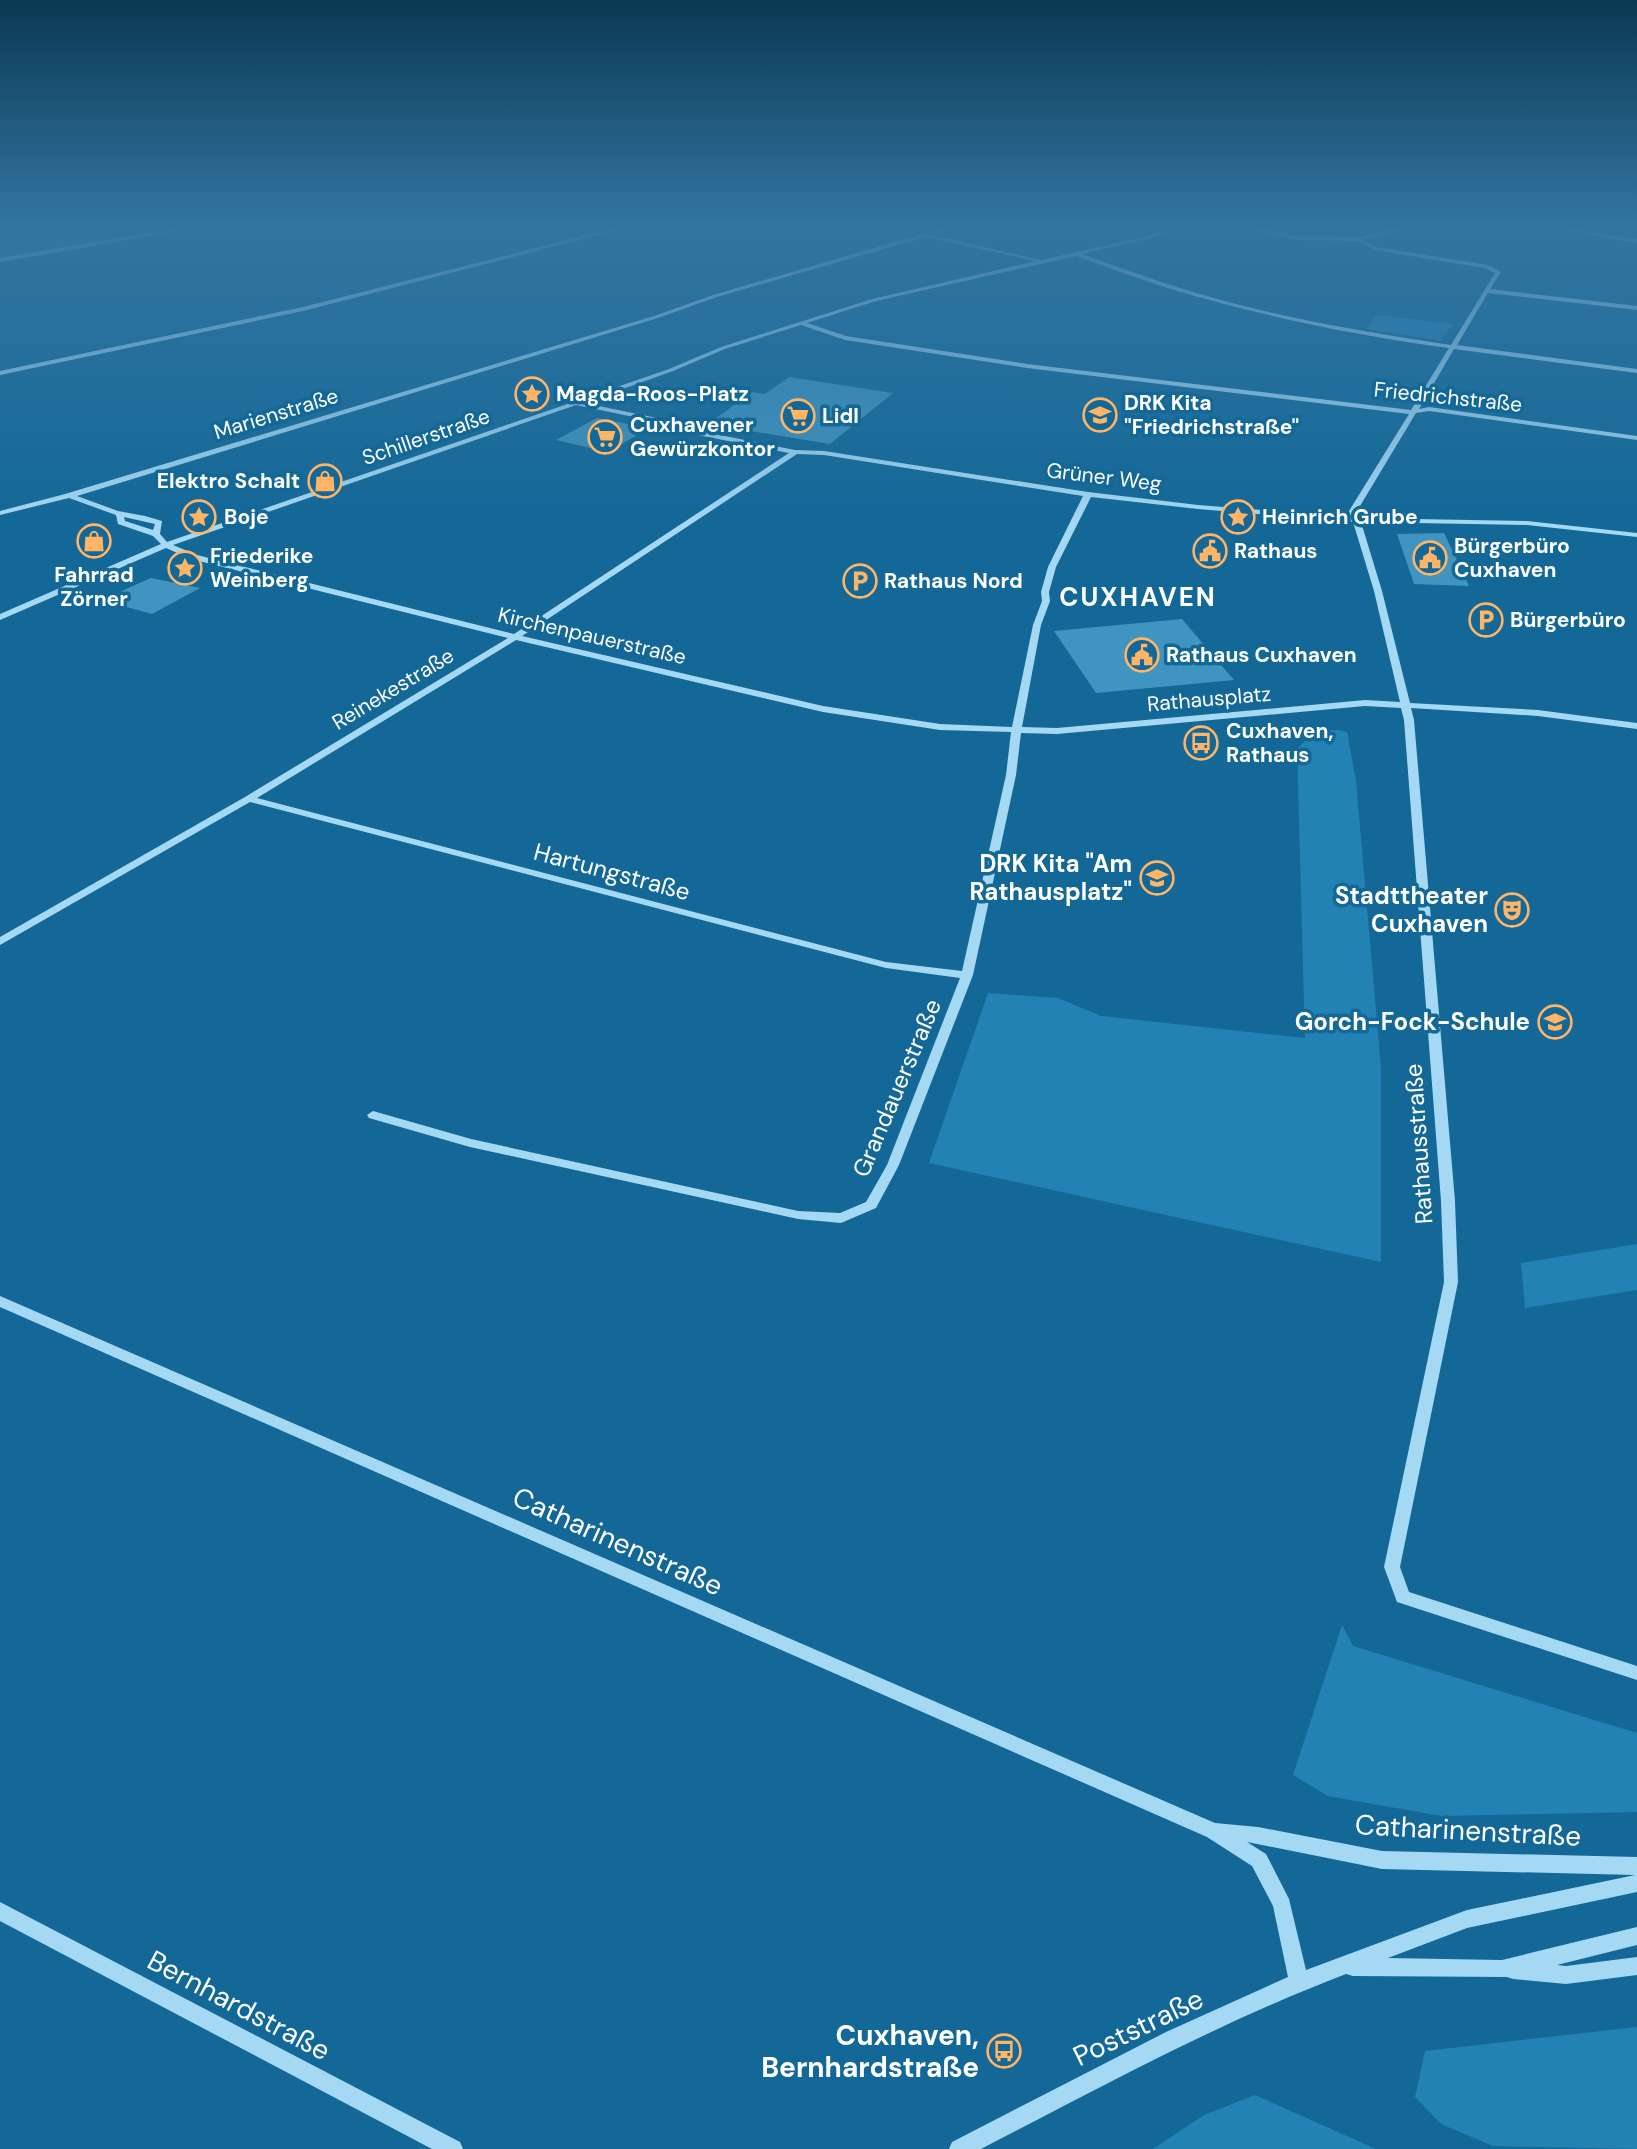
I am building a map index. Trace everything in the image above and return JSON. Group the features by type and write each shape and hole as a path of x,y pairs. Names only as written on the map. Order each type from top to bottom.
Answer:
{"street":[{"path":"0,373 235,323"},
{"name":"Marienstraße","path":"0,513 142,474 632,323"},
{"name":"Schillerstraße","path":"0,617 166,545 799,323"},
{"name":"Friedrichstraße","path":"801,323 845,338 1014,364 1412,412 1429,409 1637,438"},
{"path":"1306,323 1368,336 1451,348 1637,371"},
{"path":"1357,520 1353,512 1467,323"},
{"name":"Grüner Weg","path":"574,403 656,419 667,427 795,452 824,453 1088,494 1357,520 1527,523 1637,535"},
{"name":"Reinekestraße","path":"0,942 249,799 515,637 795,452"},
{"name":"Grandauerstraße","path":"373,1115 470,1143 784,1212 841,1218 872,1205 893,1165 967,975 1013,767 1016,731 1037,625 1046,601 1045,592 1052,567 1088,494"},
{"path":"68,496 97,503 121,514 145,515 159,523 156,534"},
{"path":"121,514 121,522 156,534 166,545"},
{"name":"Rathausstraße","path":"1357,520 1378,590 1411,743 1448,1201 1451,1282 1392,1567 1403,1597 1637,1673"},
{"name":"Kirchenpauerstraße","path":"166,545 194,557 515,637 823,709 940,727 1016,731"},
{"name":"Rathausplatz","path":"1016,731 1123,727 1365,703 1404,703 1538,713 1637,726"},
{"name":"Hartungstraße","path":"249,799 886,965 967,975"},
{"name":"Catharinenstraße","path":"0,1301 1213,1831 1259,1860 1282,1905 1299,1982"},
{"name":"Catharinenstraße","path":"1213,1831 1258,1835 1382,1860 1637,1866"},
{"name":"Poststraße","path":"960,2149 1173,2039 1299,1982 1467,1919 1637,1883"},
{"name":"Bernhardstraße","path":"0,1911 453,2149"},
{"name":"Poststraße","path":"1346,1966 1502,1969 1637,1936"},
{"path":"1502,1969 1566,1975 1637,1966"}],"shaded area":[{"path":"1370,323 1453,324 1440,341 1366,329"},
{"path":"1315,731 1347,732 1356,781 1381,1068 1381,1262 929,1163 988,993 1058,998 1101,1016 1305,1038 1297,749"},
{"path":"1637,1244 1637,1290 1525,1308 1521,1263"},
{"path":"1342,1625 1353,1646 1637,1733 1637,1812 1441,1816 1328,1796 1293,1775"},
{"path":"1637,2027 1637,2149 1493,2146 1441,2124 1415,2097 1425,2051"},
{"path":"1255,2095 1376,2149 1153,2149 1204,2115"}],"building":[{"name":"Lidl","path":"789,377 893,393 830,444 708,424 752,392 765,394"},
{"name":"Cuxhavener Gewürzkontor","path":"597,418 649,428 608,452 556,440"},
{"name":"Bürgerbüro Cuxhaven","path":"1444,533 1469,586 1414,584 1397,534"},
{"path":"151,578 200,588 152,614 101,600"},
{"name":"Rathaus Cuxhaven","path":"1182,619 1234,680 1096,693 1054,631"}],"place":[{"name":"Magda-Roos-Platz","path":"532,394"},
{"name":"DRK Kita \"Friedrichstraße\"","path":"1100,415"},
{"name":"Lidl","path":"798,416"},
{"name":"Cuxhavener Gewürzkontor","path":"605,437"},
{"name":"Elektro Schalt","path":"325,481"},
{"name":"Boje","path":"199,517"},
{"name":"Heinrich Grube","path":"1238,517"},
{"name":"Fahrrad Zörner","path":"94,541"},
{"name":"Rathaus","path":"1210,551"},
{"name":"Bürgerbüro Cuxhaven","path":"1430,558"},
{"name":"Friederike Weinberg","path":"185,568"},
{"name":"Rathaus Nord","path":"860,581"},
{"name":"Bürgerbüro","path":"1486,620"},
{"name":"Rathaus Cuxhaven","path":"1142,655"},
{"name":"Cuxhaven, Rathaus","path":"1201,743"},
{"name":"DRK Kita \"Am Rathausplatz\"","path":"1157,878"},
{"name":"Stadttheater Cuxhaven","path":"1512,910"},
{"name":"Gorch-Fock-Schule","path":"1555,1022"},
{"name":"Cuxhaven, Bernhardstraße","path":"1004,2051"}],"district":[{"name":"CUXHAVEN","path":"1138,597"}]}
